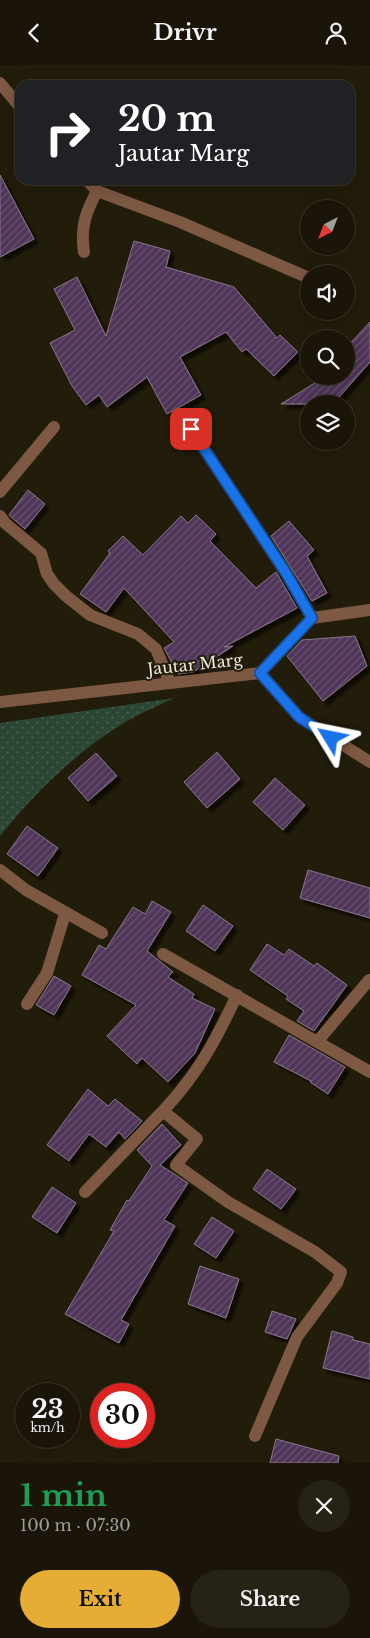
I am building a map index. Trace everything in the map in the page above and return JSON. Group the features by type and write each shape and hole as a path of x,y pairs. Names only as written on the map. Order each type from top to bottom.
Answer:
{"street":[{"path":"0,83 15,101"},
{"path":"92,185 97,191 180,222 300,274"},
{"path":"84,252 81,235 84,214 97,191"},
{"path":"0,492 54,427"},
{"path":"191,429 286,573 312,618 370,610"},
{"path":"0,516 5,523 41,553 47,574 66,596 90,615 138,634 156,649 170,683"},
{"name":"Jautar Marg","path":"0,702 260,673 312,618"},
{"path":"260,673 299,717 370,762"},
{"path":"0,870 26,890 65,914 102,933"},
{"path":"27,1004 47,973 65,914"},
{"path":"164,954 206,980 237,995 370,1072"},
{"path":"318,1042 369,980"},
{"path":"85,1192 185,1088 202,1064 237,995"},
{"path":"163,1111 196,1139 176,1165 228,1202 315,1252 340,1272 337,1283 297,1337 255,1436"}],"green space":[{"path":"174,698 126,722 102,737 70,762 40,790 0,836 0,723"}],"building":[{"path":"0,175 34,239 0,257"},
{"path":"134,241 170,251 166,267 234,287 277,338 280,335 298,352 274,376 246,349 242,352 226,332 180,357 201,395 167,414 147,377 107,407 99,395 86,405 72,386 50,343 75,330 54,289 77,277 106,336"},
{"path":"370,322 370,362 355,379 355,338"},
{"path":"312,385 350,385 341,395 300,395 300,404 281,404"},
{"path":"28,490 45,504 25,529 9,515"},
{"path":"196,515 216,534 210,541 256,588 276,572 297,608 224,647 233,646 193,672 178,674 164,648 174,642 124,588 106,612 80,594 110,553 108,551 123,536 143,555 181,516 188,523"},
{"path":"289,521 314,550 307,556 327,593 312,601 271,536"},
{"path":"355,636 367,666 323,701 287,656 302,640"},
{"path":"217,752 240,779 207,808 184,782"},
{"path":"96,753 117,776 88,801 68,778"},
{"path":"275,778 305,805 283,830 253,802"},
{"path":"27,826 58,848 38,876 7,854"},
{"path":"308,870 370,888 370,918 300,898"},
{"path":"152,901 171,912 147,951 173,972 168,977 194,994 192,998 215,1009 195,1053 168,1082 142,1058 137,1064 107,1036 136,1005 82,975 99,945 106,949 133,907 145,914"},
{"path":"203,905 233,926 215,951 186,931"},
{"path":"267,944 284,955 289,949 314,966 317,963 347,985 314,1031 297,1021 304,1011 286,999 288,996 250,970"},
{"path":"54,976 71,986 54,1015 36,1005"},
{"path":"289,1035 345,1067 328,1094 311,1081 274,1062"},
{"path":"88,1089 108,1106 115,1099 142,1121 125,1139 119,1132 106,1147 89,1134 69,1161 47,1145"},
{"path":"162,1124 181,1145 160,1165 188,1183 164,1220 175,1226 121,1320 129,1324 119,1343 65,1314 114,1231 110,1230 127,1200 129,1201 152,1166 137,1150"},
{"path":"267,1169 296,1189 281,1209 253,1189"},
{"path":"52,1187 76,1203 57,1233 32,1217"},
{"path":"212,1217 234,1231 216,1258 194,1244"},
{"path":"200,1266 239,1279 226,1318 188,1304"},
{"path":"272,1311 296,1319 287,1339 265,1332"},
{"path":"332,1331 353,1337 353,1340 370,1344 370,1379 323,1368"},
{"path":"276,1439 339,1456 338,1463 270,1463"}],"route":[{"path":"191,429 286,573 312,618 260,673 299,717 331,738"}]}
